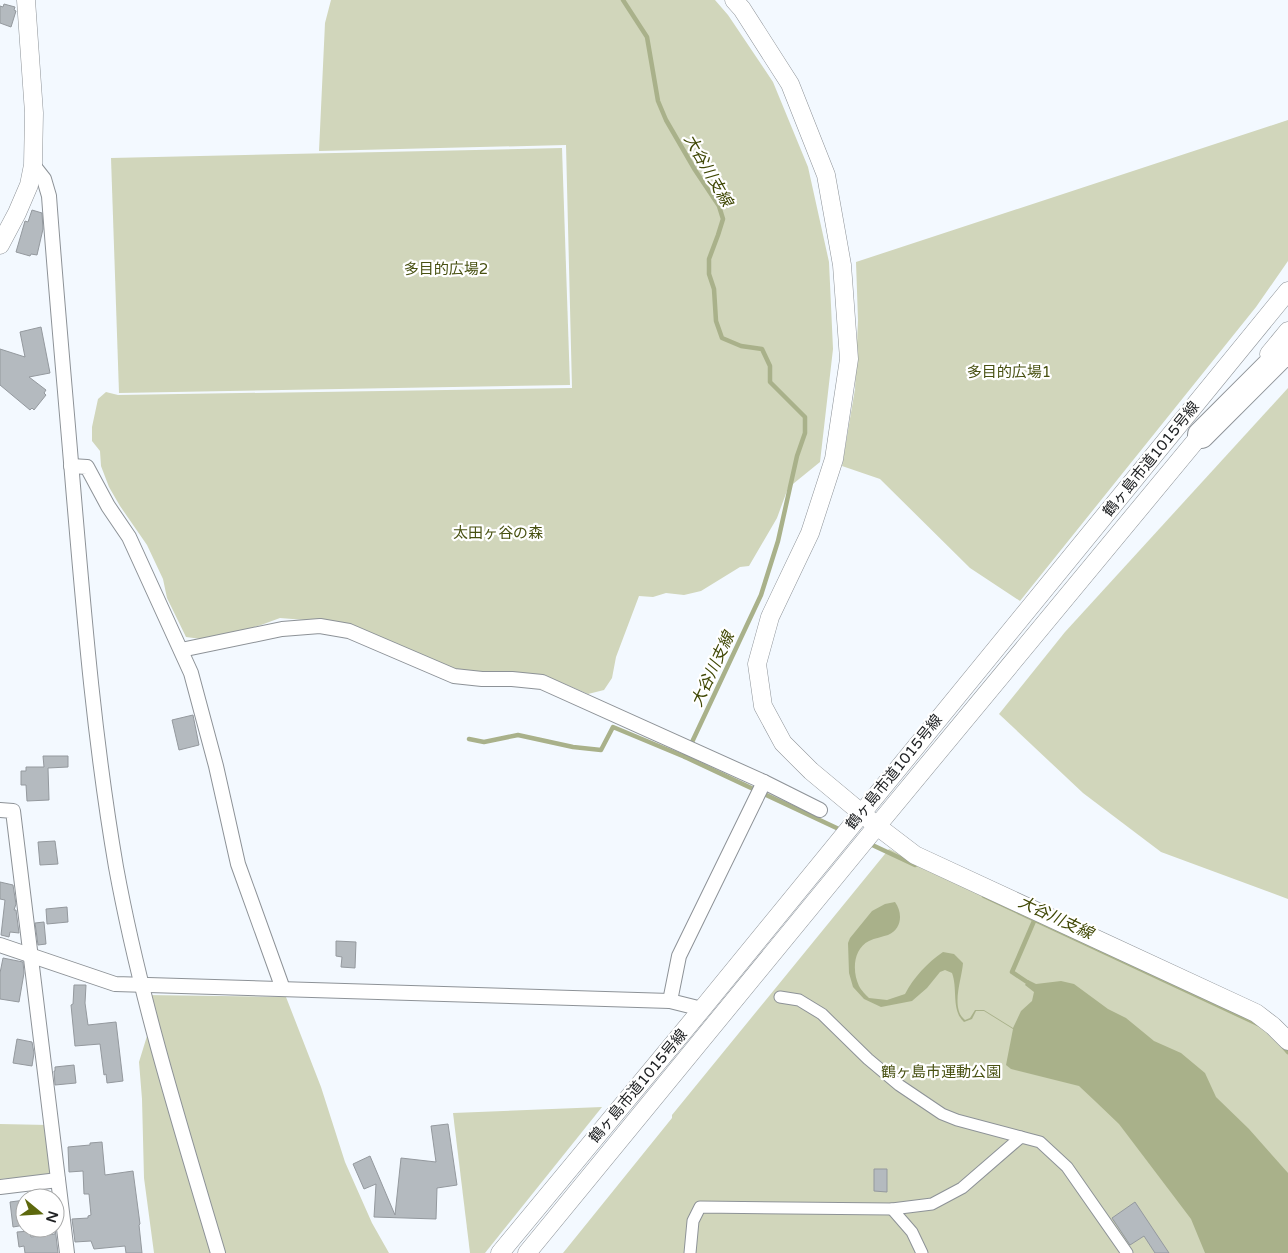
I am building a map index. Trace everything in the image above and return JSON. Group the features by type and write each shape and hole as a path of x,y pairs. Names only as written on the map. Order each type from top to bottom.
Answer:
{"highway":[{"path":"1201,435 1288,348"}],"street":[{"path":"0,245 17,214 29,185 33,165 34,113 26,0"},
{"path":"734,0 742,9 790,84 826,175 842,265 849,359 834,459 810,534 770,617 757,664 763,706 783,743 811,771 877,826 915,854 1256,1013 1288,1041"},
{"path":"33,165 44,179 49,196 88,673 101,774 117,869 142,985 173,1100 218,1253"},
{"name":"鶴ヶ島市道1015号線","path":"500,1253 702,1009 1288,291"},
{"name":"鶴ヶ島市道1015号線","path":"527,1253 877,826 1288,331"},
{"path":"71,466 87,467 95,480 108,506 129,537 182,650 191,673 216,766 238,864 283,989"},
{"path":"182,650 282,629 320,626 349,631 454,676 542,682 764,782 820,810"},
{"path":"670,1001 679,956 764,782"},
{"path":"0,810 13,811 67,1253"},
{"path":"0,945 115,984 670,1001 702,1009"},
{"path":"780,997 799,1000 822,1014 868,1060 898,1085 942,1114 957,1120 1040,1142 1067,1167 1126,1253"},
{"path":"690,1253 694,1221 700,1207 892,1209 932,1204 962,1188 1020,1137"},
{"path":"0,1187 58,1180"},
{"path":"892,1209 912,1232 922,1253"}],"green space":[{"name":"太田ヶ谷の森","path":"331,0 715,0 728,15 773,82 808,167 829,262 833,349 820,462 788,488 777,518 749,566 740,567 701,591 684,595 666,593 653,597 639,596 616,657 612,678 604,690 588,694 558,681 529,675 459,674 330,622 280,618 226,635 201,639 186,637 167,598 163,579 147,545 109,487 101,466 100,451 92,441 92,427 98,399 106,392 118,395 572,388 566,145 319,151 325,23"},
{"name":"多目的広場1","path":"1288,120 1288,261 1256,307 1020,601 970,568 880,479 842,466 855,389 858,320 856,262"},
{"name":"多目的広場2","path":"562,148 570,385 119,393 111,158"},
{"path":"1288,388 1288,899 1161,852 1083,793 999,714 1065,632"},
{"name":"鶴ヶ島市運動公園","path":"889,849 1267,1023 1288,1043 1288,1253 563,1253 672,1118 672,1115"},
{"path":"146,995 286,997 321,1087 345,1162 372,1223 389,1253 154,1253 144,1178 139,1062 147,1036"},
{"path":"602,1107 485,1253 470,1253 453,1113"},
{"path":"0,1124 48,1125 54,1176 0,1179"}],"shaded area":[{"path":"895,902 900,916 896,929 888,935 869,941 860,949 855,961 855,974 860,988 869,998 887,1000 905,994 921,971 943,952 954,954 963,963 958,993 958,1008 965,1020 970,1018 975,1010 984,1010 1013,1028 1021,1011 1032,1001 1034,992 1025,985 1028,980 1036,984 1061,981 1074,984 1108,1009 1126,1018 1154,1041 1181,1053 1205,1073 1216,1097 1249,1129 1288,1173 1288,1253 1205,1253 1191,1219 1119,1124 1079,1086 1011,1069 1006,1065 1013,1029 984,1011 976,1011 972,1019 964,1022 957,1012 952,973 945,970 940,972 927,988 912,1001 881,1007 864,999 853,987 849,973 848,943 872,911 885,904"}],"building":[{"path":"4,4 15,7 14,10 16,11 11,27 0,23 0,6 3,7"},
{"path":"32,210 42,213 43,229 37,255 31,254 30,256 16,252 25,221 28,222"},
{"path":"41,327 50,373 29,377 46,390 44,393 46,395 34,410 32,408 30,410 0,385 0,349 25,357 20,332"},
{"path":"193,715 199,745 179,750 172,720"},
{"path":"43,756 68,756 68,767 48,768 49,800 27,801 26,785 21,785 21,771 26,771 26,767 44,767"},
{"path":"55,841 58,864 40,865 38,842"},
{"path":"0,882 13,885 16,904 14,910 16,910 19,933 10,932 9,937 1,935 5,900 0,899"},
{"path":"67,907 68,922 47,924 46,909"},
{"path":"44,922 46,944 38,945 35,923"},
{"path":"336,941 356,942 355,968 341,967 342,957 336,956"},
{"path":"3,958 23,962 24,973 19,1002 0,999 0,973"},
{"path":"74,985 86,985 85,1003 88,1025 116,1022 123,1081 107,1083 106,1074 104,1075 100,1044 75,1046 71,1005 73,1004"},
{"path":"17,1039 32,1042 34,1053 32,1066 13,1063"},
{"path":"74,1065 76,1083 55,1085 55,1067"},
{"path":"448,1124 457,1185 437,1188 436,1219 374,1217 376,1184 364,1189 353,1164 370,1156 395,1215 401,1158 436,1162 431,1126"},
{"path":"102,1142 105,1175 133,1171 142,1253 126,1253 125,1246 94,1249 91,1241 75,1242 72,1219 88,1218 91,1215 89,1194 84,1194 83,1171 69,1172 68,1147"},
{"path":"874,1169 887,1169 887,1192 874,1191"},
{"path":"15,1201 15,1227 13,1227 10,1202"},
{"path":"1135,1202 1169,1253 1155,1253 1144,1236 1130,1245 1112,1218"},
{"path":"18,1238 56,1238 58,1253 25,1253 24,1246 19,1247"}],"waterway":[{"name":"大谷川支線","path":"623,0 647,37 658,101 666,120 695,170 719,206 723,219 709,259 709,274 714,289 716,321 722,338 741,346 762,349 770,366 770,382 805,417 805,433 797,456 778,541 761,595 685,757 843,831"},
{"path":"469,739 484,742 518,735 573,747 601,750 613,727 685,757"},
{"name":"大谷川支線","path":"868,843 915,865"},
{"name":"大谷川支線","path":"984,896 1260,1025"},
{"path":"1027,982 1012,972 1034,921"},
{"name":"大谷川支線","path":"1282,1045 1288,1052"}]}
